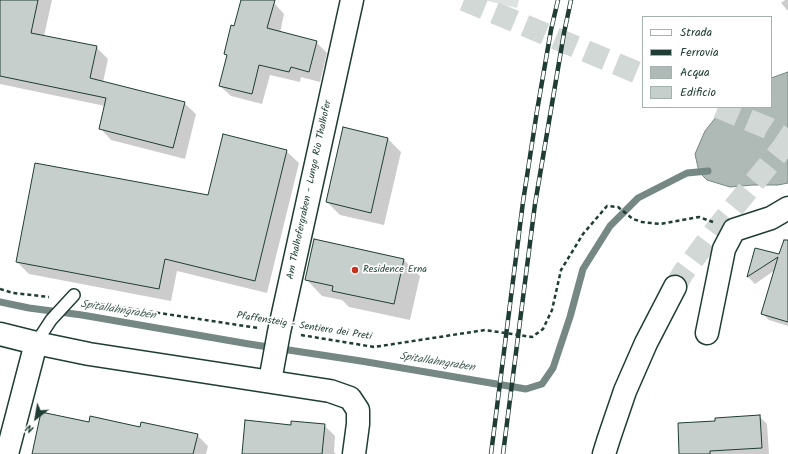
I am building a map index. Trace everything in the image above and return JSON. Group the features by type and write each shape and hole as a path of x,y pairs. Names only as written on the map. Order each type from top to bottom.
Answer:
{"street":[{"name":"Am Thalhofergraben - Lungo Rio Thalhofer","path":"270,382 277,343 352,0"},
{"path":"707,333 724,249 734,230 770,218 788,208"},
{"path":"604,454 625,391 646,343 675,287"},
{"path":"0,334 89,354 330,391 350,398 358,410 358,424 354,454"},
{"path":"7,454 36,343"}],"lane":[{"path":"36,343 51,320 70,300"}],"path":[{"name":"Pfaffensteig - Sentiero dei Preti","path":"0,289 13,293 70,300 277,343 374,347 485,330 532,337 543,329 552,310 561,270 582,234 607,206 618,207 633,219 642,222 660,224 699,217 734,230"}],"shaded area":[{"path":"484,0 519,0 517,8"}],"water":[{"path":"788,72 788,183 778,185 730,187 707,180 699,172 695,154 705,131 723,108 772,108 772,78"}],"building":[{"path":"0,0 38,0 31,33 97,46 90,78 185,102 173,148 99,129 106,98 0,76"},
{"path":"241,0 275,0 267,28 317,41 309,72 291,67 289,72 259,65 252,94 219,86 227,55 224,54 231,25 234,26"},
{"path":"343,127 388,138 371,213 326,202"},
{"path":"223,134 287,150 255,281 165,259 159,289 16,262 35,163 208,195"},
{"name":"Residence Erna","path":"314,239 404,259 394,304 332,291 333,286 305,280"},
{"path":"784,240 788,240 788,322 761,314 778,257 747,277 755,248 779,254"},
{"path":"41,412 89,422 90,416 140,427 141,422 198,434 193,454 32,454"},
{"path":"760,415 762,448 710,451 710,454 679,454 678,423 715,421 715,418"},
{"path":"245,420 291,425 291,421 325,424 322,454 242,454"}],"waterway":[{"name":"Spitallahngraben","path":"0,302 526,389 542,384 553,368 570,317 583,269 610,226 638,198 687,173 708,171"}],"tunnel":[{"path":"464,0 642,75"},
{"path":"720,108 768,128 788,141"},
{"path":"675,287 683,273 717,228 788,141"}],"railway":[{"path":"491,454 523,202 551,30 558,0"},
{"path":"503,454 535,204 571,0"}],"place":[{"name":"Residence Erna","path":"355,270"}]}
